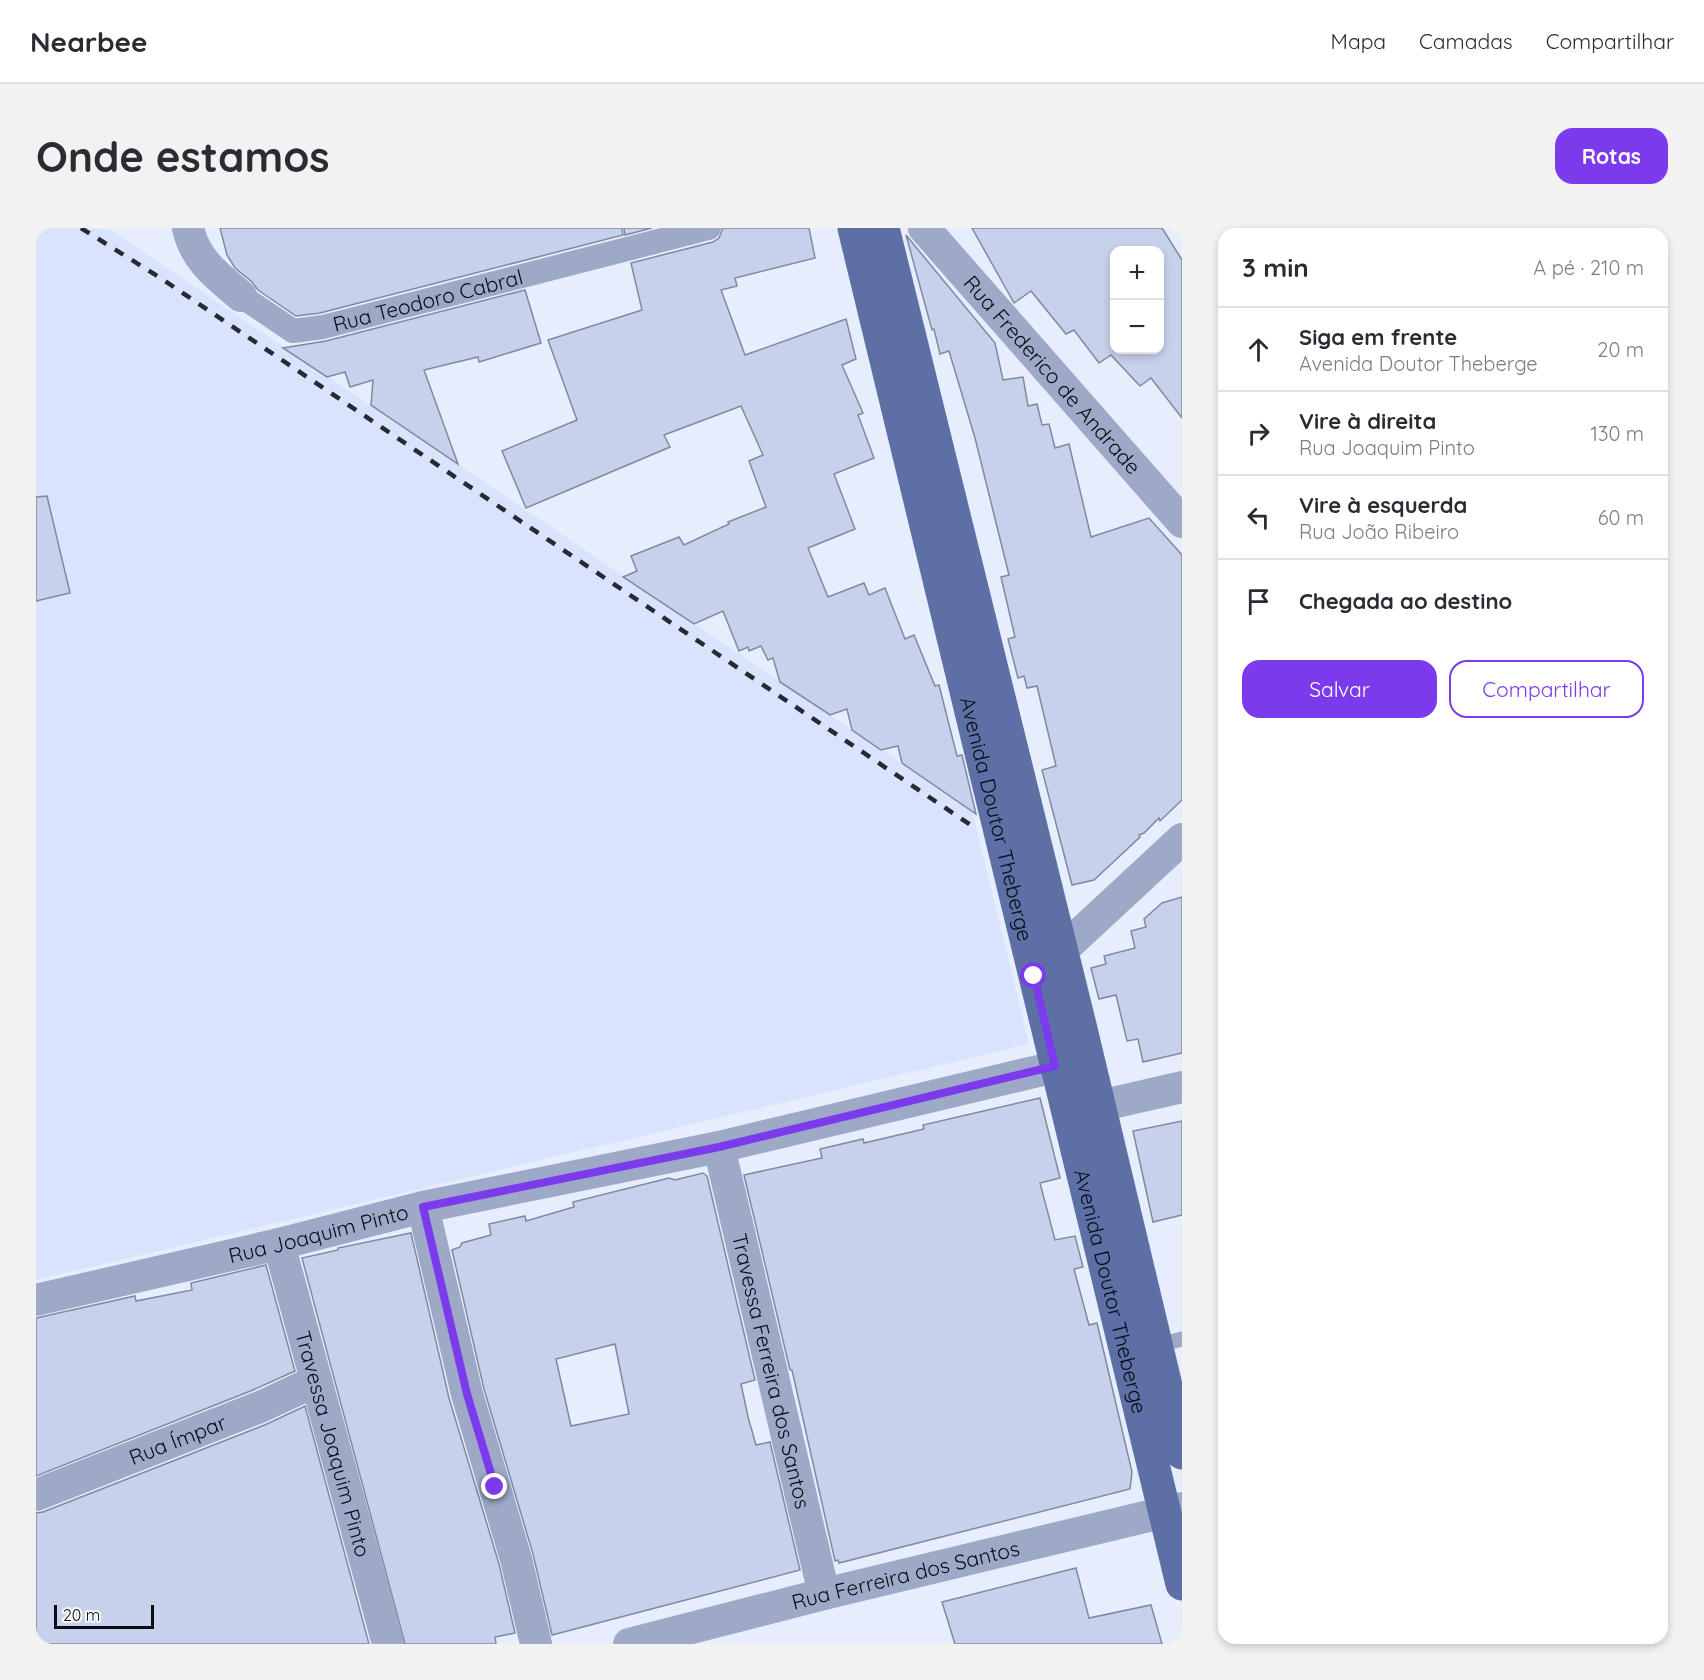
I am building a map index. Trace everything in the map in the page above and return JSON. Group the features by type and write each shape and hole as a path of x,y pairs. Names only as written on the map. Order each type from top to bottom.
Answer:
{"main road":[{"name":"Avenida Doutor Theberge","path":"854,228 1055,1066 1173,1510 1182,1584"},
{"name":"Avenida Doutor Theberge","path":"883,228 1099,1106 1169,1342 1182,1453"}],"street":[{"name":"Rua Teodoro Cabral","path":"188,228 191,239 209,270 241,296 293,331 323,327 709,228"},
{"name":"Rua Frederico de Andrade","path":"924,228 1182,522"},
{"path":"1034,976 1182,839"},
{"name":"Rua Joaquim Pinto","path":"36,1300 279,1244 423,1207 719,1147 1055,1066"},
{"path":"1099,1106 1182,1088"},
{"name":"Travessa Ferreira dos Santos","path":"719,1147 824,1594"},
{"path":"423,1207 467,1394 516,1559 536,1644"},
{"name":"Travessa Joaquim Pinto","path":"279,1244 388,1644"},
{"name":"Rua Ímpar","path":"36,1495 260,1407 316,1381"},
{"name":"Rua Ferreira dos Santos","path":"629,1644 824,1594 1173,1510"}],"shaded area":[{"path":"36,228 109,229 972,811 1029,1044 36,1280"}],"building":[{"path":"220,228 622,228 623,235 320,313 296,316 258,290 235,268 227,255"},
{"path":"624,228 652,228 625,235"},
{"path":"723,228 809,228 815,258 735,278 737,286 721,290 745,355 846,319 856,359 842,365 863,413 858,415 874,458 834,474 855,529 808,548 828,597 864,583 869,595 885,588 905,639 914,635 935,686 939,685 957,756 962,755 976,814 902,763 898,746 881,750 852,730 847,709 830,715 780,682 773,658 768,660 761,646 749,651 748,647 739,651 723,611 694,624 623,577 637,571 631,556 679,537 684,545 729,524 728,522 766,507 749,461 763,455 741,406 664,435 670,447 526,508 502,451 577,420 548,340 642,310 631,263 713,242 719,238"},
{"path":"972,228 1162,228 1182,260 1182,418 1151,378 1140,386 1111,355 1099,363 1074,330 1066,334 1031,291 1014,303"},
{"path":"906,235 995,343 1003,380 1023,377 1028,406 1037,404 1042,425 1049,424 1055,448 1069,444 1091,537 1149,518 1182,555 1182,800 1160,821 1159,818 1139,835 1140,837 1094,880 1072,885 1042,770 1056,766 1037,686 1027,688 1024,676 1018,678 1008,639 1015,637 1001,577 1009,575 975,438 949,351 940,354"},
{"path":"525,290 541,343 479,362 478,357 424,370 458,464 371,405 373,380 350,387 345,372 327,377 283,348 326,341"},
{"path":"47,496 70,593 36,601 36,497"},
{"path":"1182,897 1182,1053 1143,1062 1138,1039 1127,1041 1116,995 1099,999 1091,968 1106,964 1104,956 1135,948 1131,931 1146,927 1144,919 1162,903"},
{"path":"1040,1098 1060,1178 1040,1183 1055,1240 1075,1236 1083,1267 1074,1269 1089,1325 1097,1323 1132,1472 1130,1489 839,1563 838,1560 835,1561 792,1370 790,1370 744,1175 822,1158 820,1149 863,1139 864,1143 924,1129 923,1125"},
{"path":"1182,1121 1182,1215 1153,1222 1133,1131"},
{"path":"703,1173 707,1176 755,1380 741,1384 748,1417 756,1445 770,1442 800,1570 552,1635 533,1554 484,1389 452,1250 460,1247 462,1243 491,1235 489,1224 525,1216 526,1221 574,1207 573,1202 669,1178 675,1180","holes":["615,1344 629,1414 571,1426 556,1359"]},
{"path":"411,1233 449,1398 499,1564 515,1633 495,1637 496,1644 405,1644 302,1258"},
{"path":"266,1265 295,1371 253,1390 36,1476 36,1318 135,1296 136,1301 192,1290 191,1283"},
{"path":"305,1406 369,1644 36,1644 36,1513 267,1424"},
{"path":"1076,1568 1089,1618 1151,1605 1162,1644 955,1644 942,1602"}],"railway":[{"path":"81,228 162,279 975,828"}],"route":[{"path":"495,1487 467,1394 423,1207 719,1147 1055,1066 1034,976"}]}
